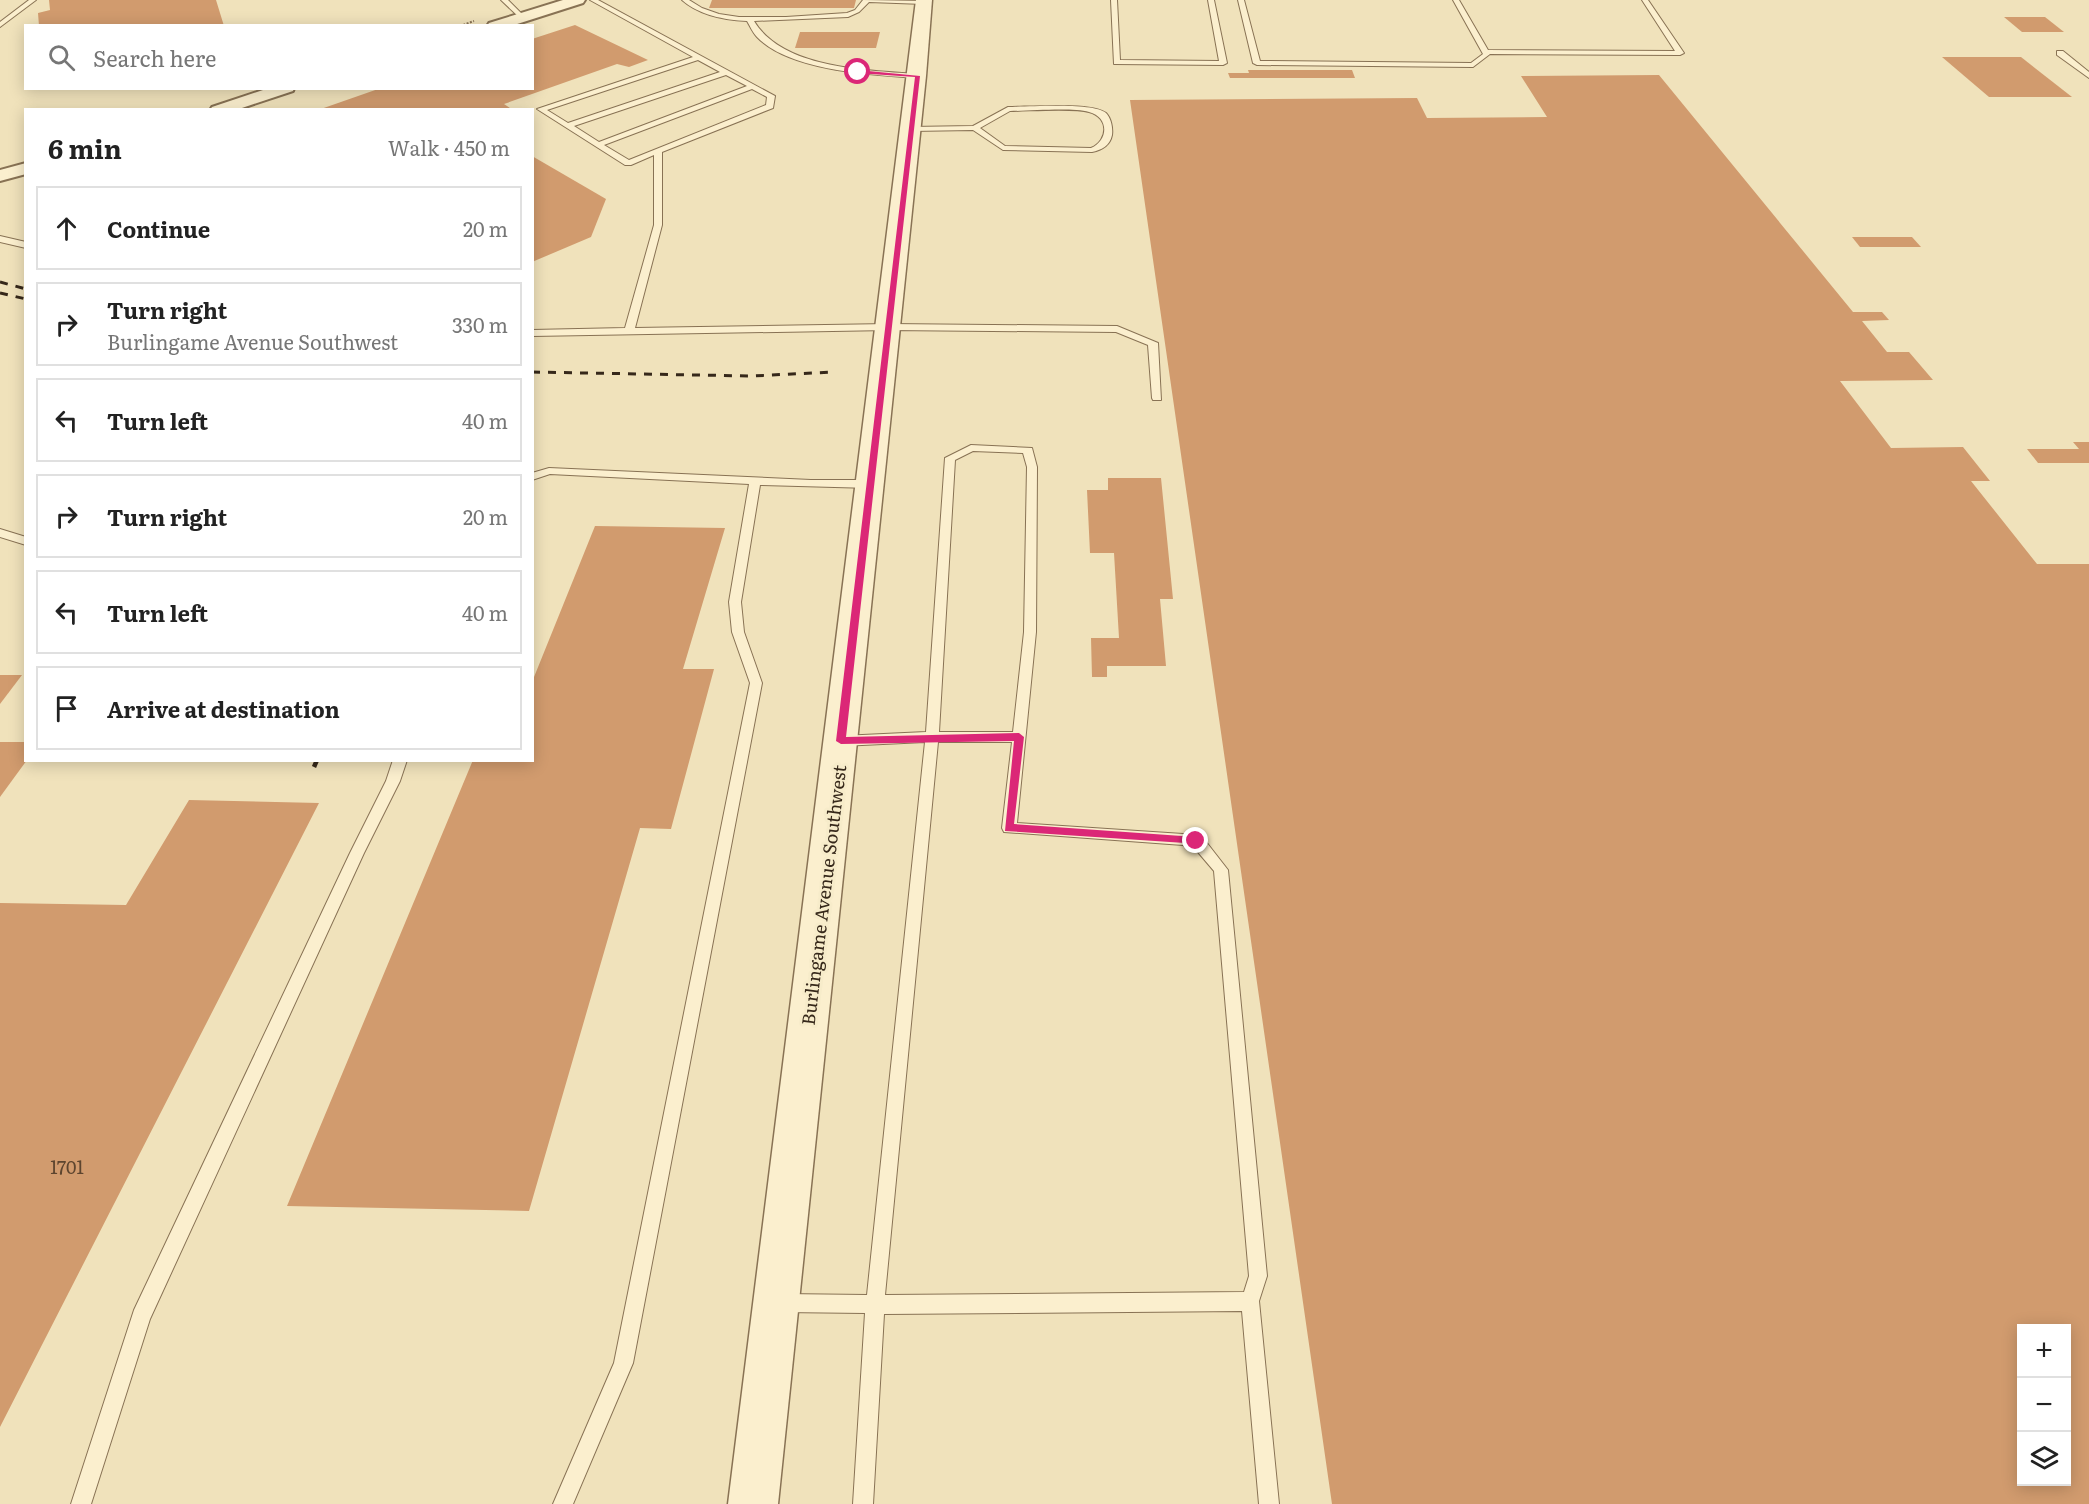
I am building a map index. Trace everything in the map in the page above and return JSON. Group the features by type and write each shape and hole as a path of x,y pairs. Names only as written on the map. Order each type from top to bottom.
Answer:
{"street":[{"path":"500,24 578,0"},
{"name":"Burlingame Avenue Southwest","path":"753,1504 889,327 924,1"},
{"path":"224,108 281,90"},
{"path":"2,173 24,168"}],"lane":[{"path":"0,25 33,0"},
{"path":"504,0 522,17"},
{"path":"593,0 753,86 771,96 770,106 628,163 541,109 699,57"},
{"path":"685,0 698,11 715,16 749,19 848,15 857,11 866,1 924,1"},
{"path":"1114,0 1117,62 1223,63 1211,0"},
{"path":"1241,0 1257,63 1473,65 1486,52"},
{"path":"1456,0 1486,52"},
{"path":"1486,52 1680,53 1645,0"},
{"path":"749,19 753,30 763,40 818,64 858,72 917,76"},
{"path":"2060,53 2089,76"},
{"path":"567,126 726,72"},
{"path":"598,145 753,86"},
{"path":"911,129 975,128 1008,109 1089,110 1103,115 1108,123 1108,138 1102,146 1092,150 1003,148 975,128"},
{"path":"629,331 657,225 658,151"},
{"path":"0,239 24,245"},
{"path":"534,333 889,327 1117,329 1154,343 1157,398"},
{"path":"863,1504 875,1304 932,737 950,458 970,448 1028,450 1032,467 1030,632 1009,828 1196,841 1209,852 1221,870 1258,1276 1251,1301 1269,1504"},
{"path":"534,476 549,471 871,484"},
{"path":"563,1504 623,1363 756,683 738,632 735,602 755,481"},
{"path":"0,533 24,540"},
{"path":"841,741 932,737 1019,737"},
{"path":"81,1504 141,1317 357,853 393,781 399,762"},
{"path":"777,1302 875,1304 1251,1301"}],"building":[{"path":"49,0 216,0 223,24 39,24 38,13 50,10"},
{"path":"712,0 856,0 854,8 709,8"},
{"path":"2004,17 2045,17 2064,32 2022,32"},
{"path":"575,25 648,60 629,67 617,64 504,104 510,108 324,108 375,90 534,90 534,38"},
{"path":"800,32 880,32 876,48 795,48"},
{"path":"1942,57 2021,57 2072,97 1989,97"},
{"path":"1248,70 1352,70 1355,78 1230,78 1228,73 1249,73"},
{"path":"1659,75 1853,312 1882,312 1889,320 1862,321 1887,352 1909,352 1933,380 1840,381 1891,448 1963,447 1990,481 1971,481 2037,564 2089,564 2089,1504 1332,1504 1130,100 1417,98 1427,118 1547,117 1521,76"},
{"path":"534,157 606,199 591,237 534,261"},
{"path":"1852,237 1912,237 1921,247 1860,247"},
{"path":"2073,442 2089,442 2089,463 2038,463 2027,449 2079,449"},
{"path":"1108,478 1161,478 1173,599 1160,599 1166,666 1107,666 1107,677 1092,677 1091,638 1119,638 1114,553 1090,553 1087,490 1108,490"},
{"path":"595,526 725,528 683,669 714,669 671,829 640,828 529,1211 287,1206 472,762 534,762 534,677"},
{"path":"0,675 22,675 0,704"},
{"path":"0,742 24,742 26,762 0,797"},
{"path":"189,800 319,803 0,1427 0,903 126,905"}],"railway":[{"path":"0,282 24,288"},
{"path":"0,293 24,299"},
{"path":"534,372 751,376 834,372"},
{"path":"314,767 316,762"}],"route":[{"path":"858,72 917,76 841,741 932,737 1019,737 1009,828 1196,841"}]}
